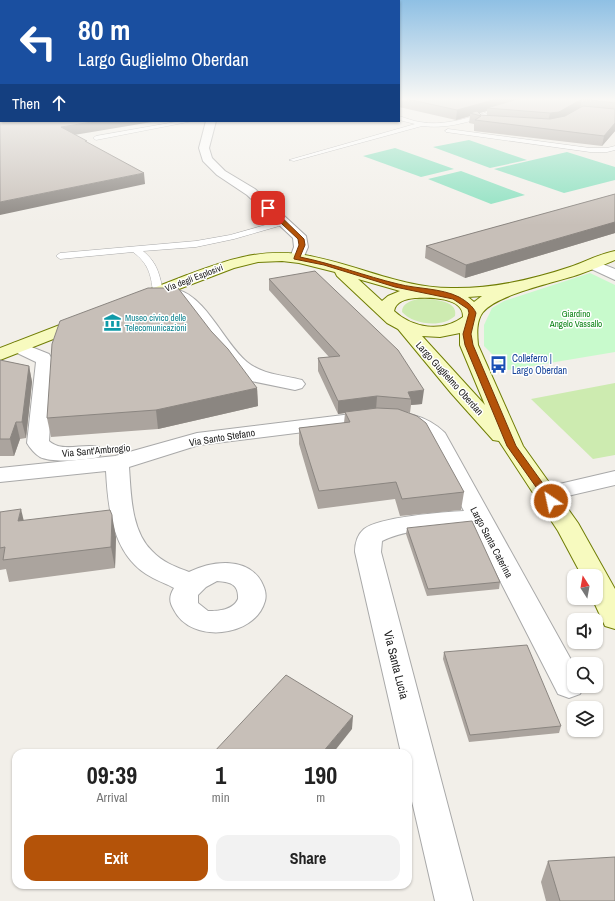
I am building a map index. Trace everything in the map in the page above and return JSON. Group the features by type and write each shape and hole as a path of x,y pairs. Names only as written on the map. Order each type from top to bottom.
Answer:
{"main road":[{"path":"471,319 480,305 486,300 497,295 615,255"},
{"name":"Via degli Esplosivi","path":"129,303 245,260 268,256 297,258 325,264 394,285 432,293"},
{"name":"Via degli Esplosivi","path":"325,264 347,276 385,312"},
{"path":"385,312 386,306 390,301 398,297 414,293 485,292 535,283"},
{"path":"432,293 456,298 471,308 473,313 467,334 469,345 512,446 576,540 592,569"},
{"name":"Largo Guglielmo Oberdan","path":"385,312 392,320 405,327 425,331 445,331 465,325 471,319"},
{"path":"0,354 100,315"},
{"name":"Largo Guglielmo Oberdan","path":"405,327 458,389 512,446"},
{"path":"603,592 615,618"}],"street":[{"path":"206,141 204,148 206,159 221,173 251,192 297,233 302,241 297,258"},
{"path":"592,264 615,276"},
{"path":"158,292 175,294 187,300 231,355 247,370 258,377 295,384"},
{"name":"Via Sant'Ambrogio","path":"19,347 42,358 45,362 38,443 48,452 79,454 197,439"},
{"name":"Via Santo Stefano","path":"0,475 117,463 197,439 376,417 398,418"},
{"name":"Largo Santa Caterina","path":"398,418 417,422 431,430 434,434 567,681"},
{"path":"117,463 123,518 130,536 138,550 153,566 190,584"},
{"path":"546,494 615,478"},
{"name":"Via Santa Lucia","path":"454,901 368,552 368,543 372,536 390,529 479,517"}],"lane":[{"path":"292,160 360,141"},
{"path":"526,141 595,150 615,148"},
{"path":"60,256 179,246 213,241 240,235 283,222"},
{"path":"136,250 143,255 153,267 156,273 158,292"}],"green space":[{"path":"464,141 472,141 527,160 490,168 433,147"},
{"path":"395,148 454,169 421,177 363,156"},
{"path":"567,152 615,167 615,180 564,193 494,169"},
{"path":"461,171 525,195 491,204 428,179"},
{"name":"Giardino Angelo Vassallo","path":"590,273 615,285 615,352 508,370 484,346 484,325 492,308 504,301"},
{"path":"418,299 436,300 448,303 455,310 455,316 449,320 436,323 414,320 402,312 402,309 405,304"},
{"path":"615,383 615,455 593,459 531,399"}],"building":[{"path":"0,141 85,141 144,173 0,202"},
{"path":"615,194 615,222 466,265 426,246"},
{"path":"315,271 398,350 424,390 408,392 411,399 377,396 338,401 318,358 340,356 269,279"},
{"path":"148,288 178,288 211,331 228,349 257,388 156,410 47,418 52,344 60,321"},
{"path":"0,360 29,366 22,422 16,422 10,439 0,439"},
{"path":"377,408 398,409 417,416 426,423 464,492 402,499 396,482 319,491 299,428 350,422 345,412"},
{"path":"21,509 18,521 110,510 112,515 111,547 3,560 5,547 0,548 0,512"},
{"path":"472,521 500,582 428,589 407,528"},
{"path":"527,645 561,726 470,735 444,652"},
{"path":"286,675 353,716 325,749 217,749"},
{"path":"615,857 615,901 560,901 548,861"}],"place":[{"name":"Museo civico delle Telecomunicazioni","path":"112,323"},
{"name":"Colleferro | Largo Oberdan","path":"499,364"}],"route":[{"path":"268,208 297,233 301,239 302,245 297,258 325,264 398,286 456,298 471,308 473,313 467,334 469,345 478,367 512,446 551,501"}]}
